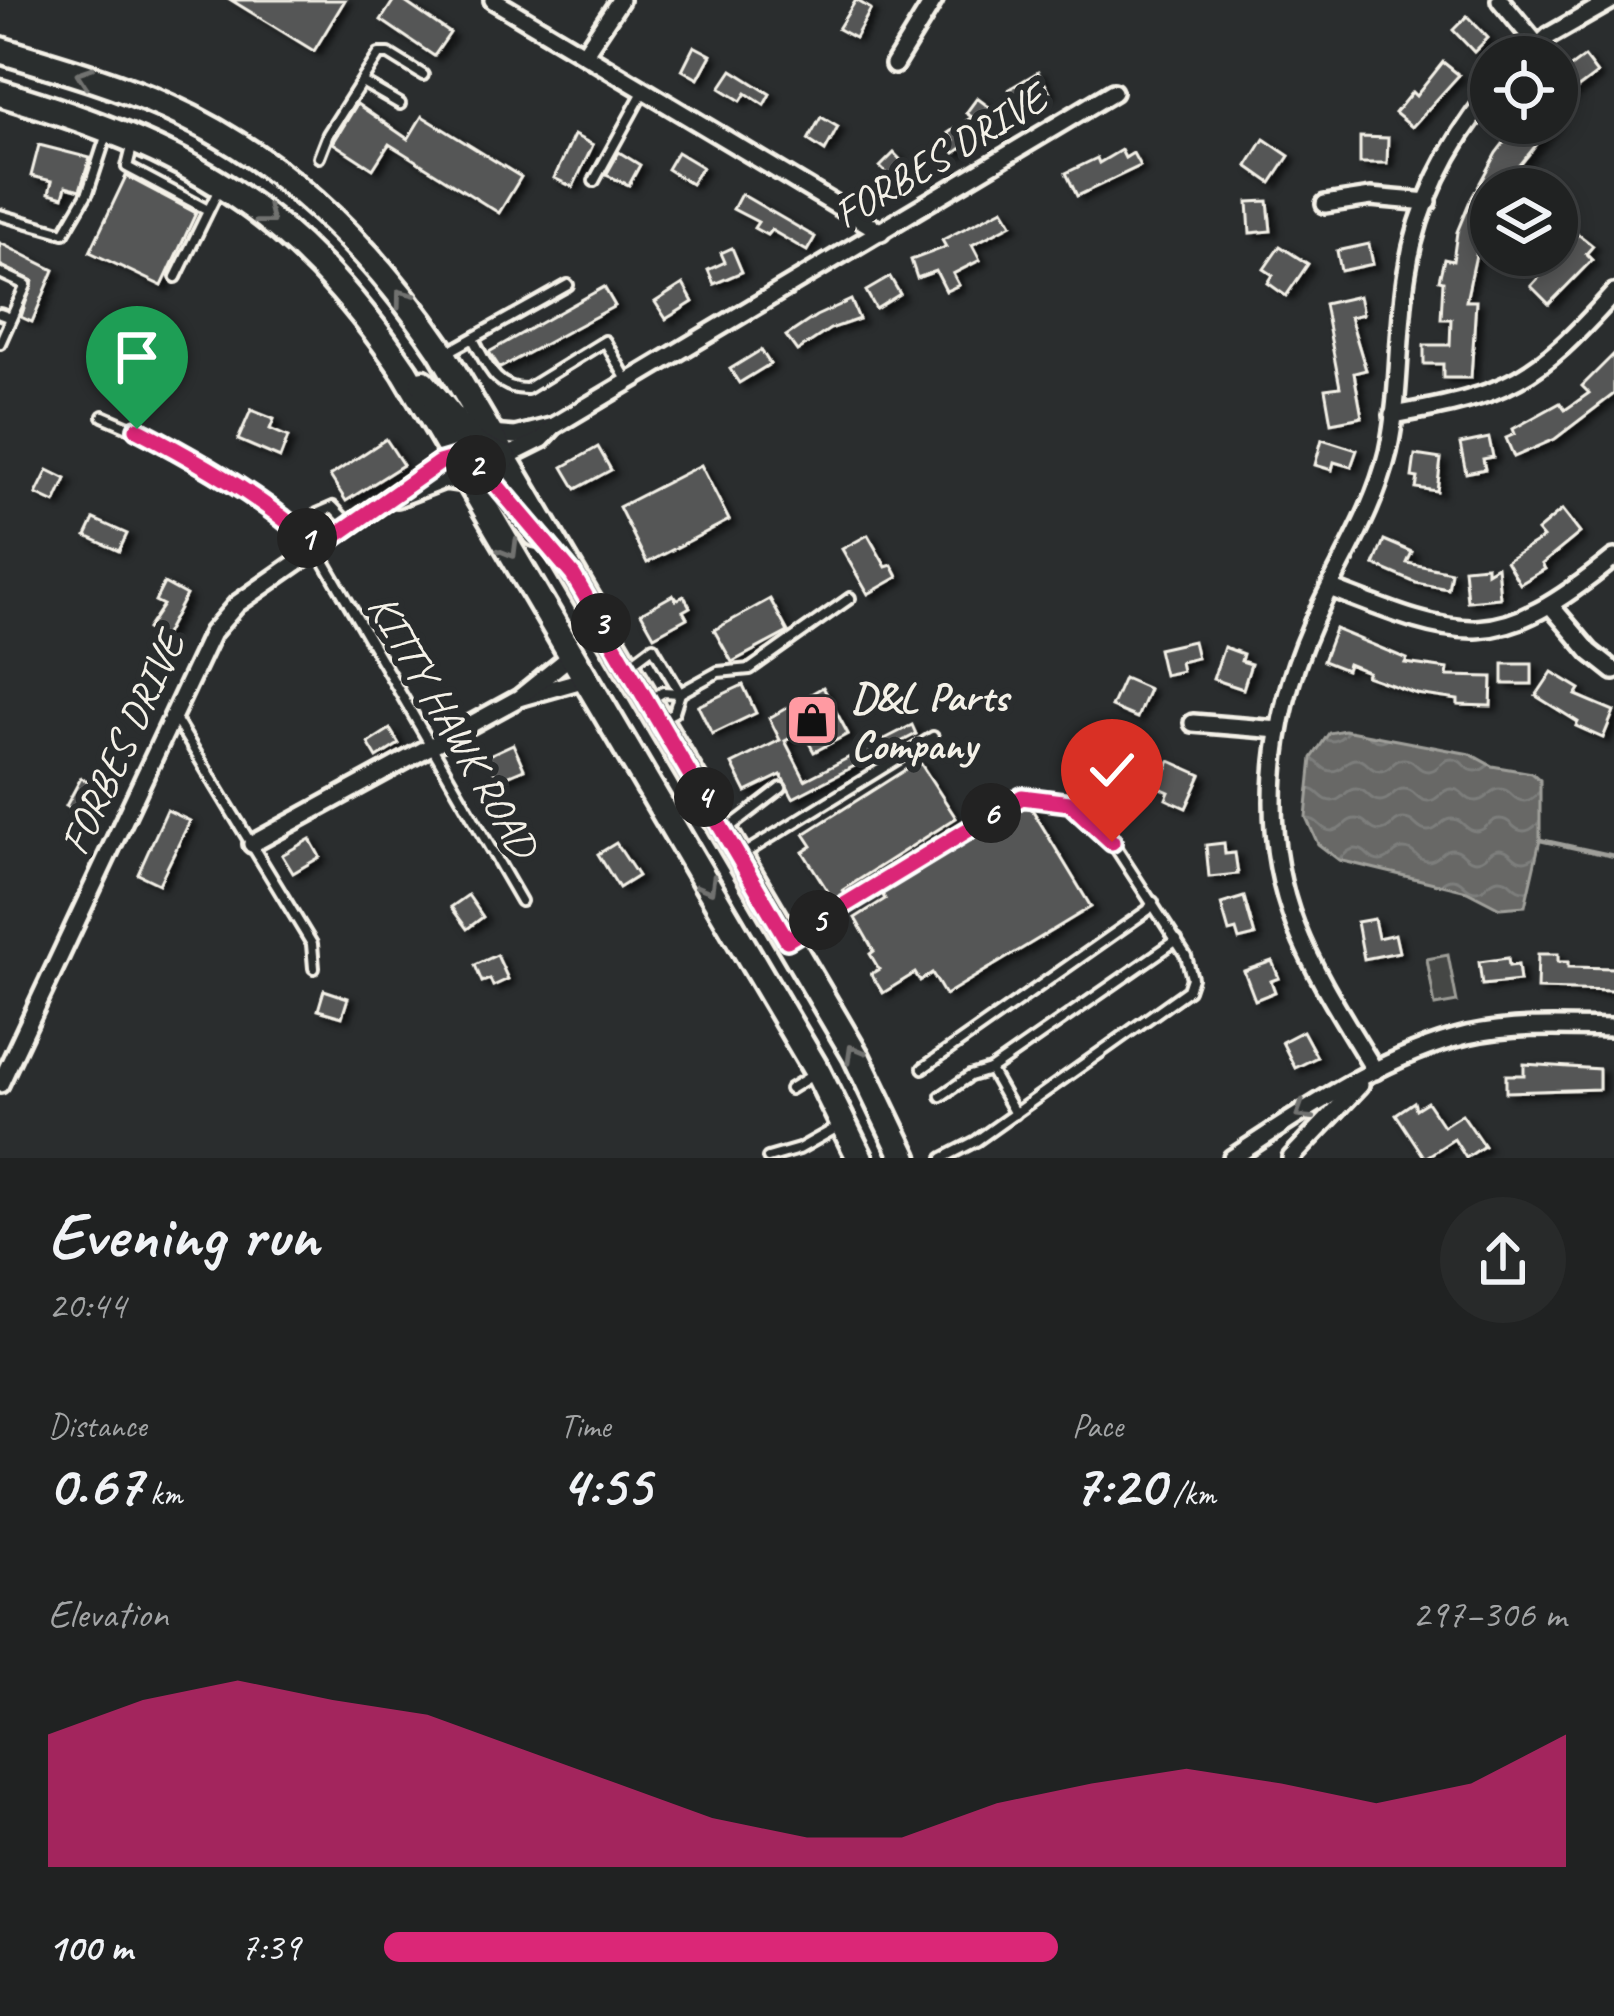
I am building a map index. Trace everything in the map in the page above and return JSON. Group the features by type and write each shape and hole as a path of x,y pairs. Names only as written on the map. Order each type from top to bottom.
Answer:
{"main road":[{"path":"0,50 166,106 262,161 321,206 372,258 443,355 490,434 865,1072 905,1158"},
{"path":"0,94 136,139 221,184 306,249 474,444 504,458"},
{"path":"385,342 818,1073 860,1158"},
{"path":"456,458 489,474 573,575"}],"street":[{"path":"493,0 881,232"},
{"path":"584,54 620,0"},
{"path":"894,65 934,0"},
{"path":"1500,0 1523,36"},
{"path":"1556,36 1612,0"},
{"name":"FORBES DRIVE","path":"490,434 515,436 554,426 1113,92"},
{"path":"1375,1071 1314,968 1289,905 1274,816 1279,730 1295,664 1375,494 1393,416 1407,273 1448,154 1470,123"},
{"path":"1325,204 1371,196 1428,202"},
{"path":"1393,416 1465,403 1524,378 1568,344 1614,293"},
{"name":"FORBES DRIVE","path":"504,458 542,439 554,426"},
{"name":"FORBES DRIVE","path":"0,1084 202,651 224,616 311,543 351,526 439,463 456,458"},
{"name":"FORBES DRIVE","path":"388,501 444,480 471,484"},
{"path":"1330,588 1420,623 1452,630 1506,625 1551,606 1614,558"},
{"path":"1551,606 1590,652 1614,670"},
{"path":"252,844 519,698 572,656"},
{"path":"519,698 586,679"},
{"path":"1193,723 1279,730"},
{"path":"1232,1158 1375,1071 1435,1044 1470,1034 1548,1026 1614,1028"},
{"path":"1291,1158 1375,1071"}],"lane":[{"path":"319,157 379,54 389,54 423,74"},
{"path":"362,82 400,104"},
{"path":"594,181 644,91"},
{"path":"0,214 64,233 88,192 109,129"},
{"path":"136,139 127,167 208,210"},
{"path":"176,277 221,184"},
{"path":"0,273 26,285 0,344"},
{"path":"443,355 568,285"},
{"path":"0,314 11,318"},
{"path":"472,338 498,382 512,389 527,389 605,341 628,382"},
{"name":"KITTY HAWK ROAD","path":"104,416 187,454 311,543 521,901"},
{"path":"311,543 317,514 333,507 351,526"},
{"path":"627,666 653,647 680,693 674,712 653,711 663,692 680,693 718,672 750,669 850,598"},
{"path":"173,716 312,944 314,968"},
{"path":"738,856 933,737"},
{"path":"724,831 781,788"},
{"path":"787,940 1022,797 1070,803 1112,842 1177,940 1192,978 1181,998 948,1157"},
{"path":"922,1068 1153,902"},
{"path":"940,1096 970,1076 990,1070 1177,940"},
{"path":"990,1070 1015,1114"},
{"path":"790,1089 818,1073"},
{"path":"769,1158 799,1149 844,1124"}],"shaded area":[{"path":"1448,955 1457,1002 1435,1006 1427,959"}],"water":[{"path":"1344,730 1470,754 1492,766 1532,773 1540,780 1540,840 1525,906 1500,908 1467,891 1339,860 1318,844 1306,817 1312,758 1329,733"}],"building":[{"path":"231,0 345,0 314,51"},
{"path":"394,0 402,0 450,33 434,56 381,20"},
{"path":"856,0 871,9 855,38 838,29"},
{"path":"1467,16 1486,36 1470,36 1470,48 1453,30"},
{"path":"694,46 711,55 698,79 682,70"},
{"path":"1584,57 1597,74 1578,88 1578,61"},
{"path":"1443,62 1459,75 1412,127 1395,113 1412,92 1416,96"},
{"path":"732,70 770,94 764,105 746,93 741,101 720,88"},
{"path":"1038,72 1050,92 1021,109 1009,89"},
{"path":"977,98 997,113 982,133 955,153 948,145 954,141 948,133 972,117 966,113"},
{"path":"357,104 408,139 422,116 521,177 499,213 389,144 373,169 333,143"},
{"path":"821,117 838,127 825,151 808,140"},
{"path":"574,135 593,145 573,187 554,178"},
{"path":"1360,137 1388,138 1387,163 1360,163"},
{"path":"1264,139 1289,156 1271,183 1247,166"},
{"path":"1503,144 1537,144 1518,168 1488,168"},
{"path":"39,145 90,158 80,190 66,186 63,197 49,193 52,181 31,176"},
{"path":"1121,150 1125,158 1133,153 1140,166 1077,196 1066,173"},
{"path":"619,152 640,165 629,185 606,175"},
{"path":"677,152 702,167 691,184 667,169"},
{"path":"894,153 915,175 901,188 880,167"},
{"path":"126,176 196,213 162,286 90,252"},
{"path":"741,194 815,237 807,251 771,230 767,235 754,228 758,222 733,209"},
{"path":"1268,201 1271,231 1250,233 1248,202"},
{"path":"1469,203 1471,276 1466,301 1476,301 1471,378 1443,378 1443,364 1424,364 1424,345 1450,345 1451,319 1441,319 1443,281 1439,280 1444,259 1453,261 1457,232"},
{"path":"1003,209 1012,224 972,245 980,260 953,274 959,285 946,291 936,271 917,278 911,260 946,247 942,240"},
{"path":"1578,234 1593,246 1586,254 1592,260 1578,274"},
{"path":"0,243 54,270 32,322 21,317 33,281 0,265"},
{"path":"1369,244 1373,264 1341,271 1337,251"},
{"path":"1280,246 1308,264 1286,296 1268,283 1273,275 1264,269"},
{"path":"732,248 742,272 714,284 708,270 725,262 721,253"},
{"path":"1540,276 1576,276 1549,304 1531,286"},
{"path":"890,277 900,294 876,309 866,291"},
{"path":"683,284 693,302 666,319 655,302"},
{"path":"604,287 615,306 500,368 489,352"},
{"path":"1359,296 1363,314 1350,317 1366,370 1354,373 1362,417 1331,423 1325,389 1340,387 1324,304"},
{"path":"851,300 859,319 830,329 797,351 786,336 816,316"},
{"path":"761,350 770,364 739,383 730,369"},
{"path":"1614,354 1614,394 1555,439 1514,457 1506,438 1515,434 1513,429 1560,403 1565,410 1589,393 1582,386"},
{"path":"251,410 274,419 270,429 288,437 280,458 238,440"},
{"path":"1489,438 1493,457 1483,459 1485,469 1466,473 1460,444"},
{"path":"386,439 403,465 346,501 330,476"},
{"path":"1322,439 1357,450 1351,467 1334,462 1332,470 1315,465"},
{"path":"598,447 611,470 576,489 563,467"},
{"path":"1415,455 1441,459 1437,491 1416,488 1418,478 1412,477"},
{"path":"701,465 729,520 647,563 619,507"},
{"path":"48,470 66,479 55,503 36,494"},
{"path":"1562,510 1580,533 1542,564 1545,569 1520,584 1506,561 1543,538 1537,531"},
{"path":"94,519 127,534 119,551 86,536"},
{"path":"868,535 886,567 892,565 898,577 868,594 842,549"},
{"path":"1384,540 1412,552 1407,563 1451,572 1448,589 1416,583 1374,565"},
{"path":"1487,566 1487,572 1497,566 1500,598 1467,601 1464,568"},
{"path":"164,583 186,595 162,640 147,629 163,605 155,601"},
{"path":"673,595 676,600 684,596 690,607 683,611 687,618 654,636 641,613"},
{"path":"770,599 788,632 732,662 714,630"},
{"path":"1335,629 1407,659 1405,663 1448,669 1447,676 1492,677 1491,706 1458,705 1458,700 1417,694 1366,676 1368,672 1348,664 1346,670 1323,661"},
{"path":"1193,641 1197,658 1180,662 1182,671 1164,675 1158,649"},
{"path":"1224,647 1243,654 1241,661 1251,664 1243,689 1213,679"},
{"path":"1503,664 1532,664 1532,684 1503,684"},
{"path":"1552,672 1580,689 1576,695 1614,711 1603,738 1576,726 1578,722 1536,696"},
{"path":"1124,678 1149,689 1137,718 1111,707"},
{"path":"743,685 756,713 712,734 698,706"},
{"path":"823,687 848,734 814,752 803,732 785,741 805,780 912,725 916,734 793,798 781,775 746,792 732,764 780,740 769,718"},
{"path":"390,729 399,744 377,758 368,743"},
{"path":"1136,731 1150,760 1130,770 1117,740"},
{"path":"513,744 524,769 498,780 487,756"},
{"path":"919,761 956,818 843,890 846,894 834,901 803,852 812,846 804,834"},
{"path":"1170,761 1201,775 1186,808 1166,799 1169,792 1158,787"},
{"path":"81,778 101,788 86,817 66,806"},
{"path":"1023,805 1030,806 1091,907 945,995 932,973 920,981 915,973 883,993 871,974 879,969 870,954 874,951 855,918 885,899 881,892"},
{"path":"167,810 190,821 159,884 138,874"},
{"path":"310,839 320,857 293,873 282,855"},
{"path":"616,843 638,876 619,888 598,854"},
{"path":"1224,843 1225,854 1235,853 1238,874 1209,877 1206,845"},
{"path":"468,895 483,917 467,929 451,907"},
{"path":"1244,897 1255,936 1239,940 1236,930 1229,932 1221,904"},
{"path":"1374,919 1378,938 1395,934 1399,952 1364,959 1357,922"},
{"path":"1538,954 1558,954 1558,962 1568,962 1568,967 1614,968 1614,991 1537,989"},
{"path":"497,955 508,979 493,986 490,979 482,982 475,965"},
{"path":"1508,958 1509,966 1518,965 1520,981 1482,985 1479,962"},
{"path":"1272,961 1279,978 1271,981 1275,992 1255,1000 1244,971"},
{"path":"324,990 348,998 342,1017 318,1010"},
{"path":"1303,1031 1317,1057 1295,1068 1282,1042"},
{"path":"1524,1064 1599,1069 1599,1089 1506,1092 1506,1075 1524,1075"},
{"path":"1414,1102 1416,1109 1427,1102 1443,1126 1462,1114 1484,1146 1466,1158 1454,1139 1425,1158 1396,1114"}],"waterway":[{"path":"1540,840 1614,856"}],"place":[{"name":"D&L Parts Company","path":"812,720"}],"route":[{"path":"137,429 187,454 317,549 439,463 456,458 482,468 573,575 787,940 1022,797 1070,803 1112,842"}]}
